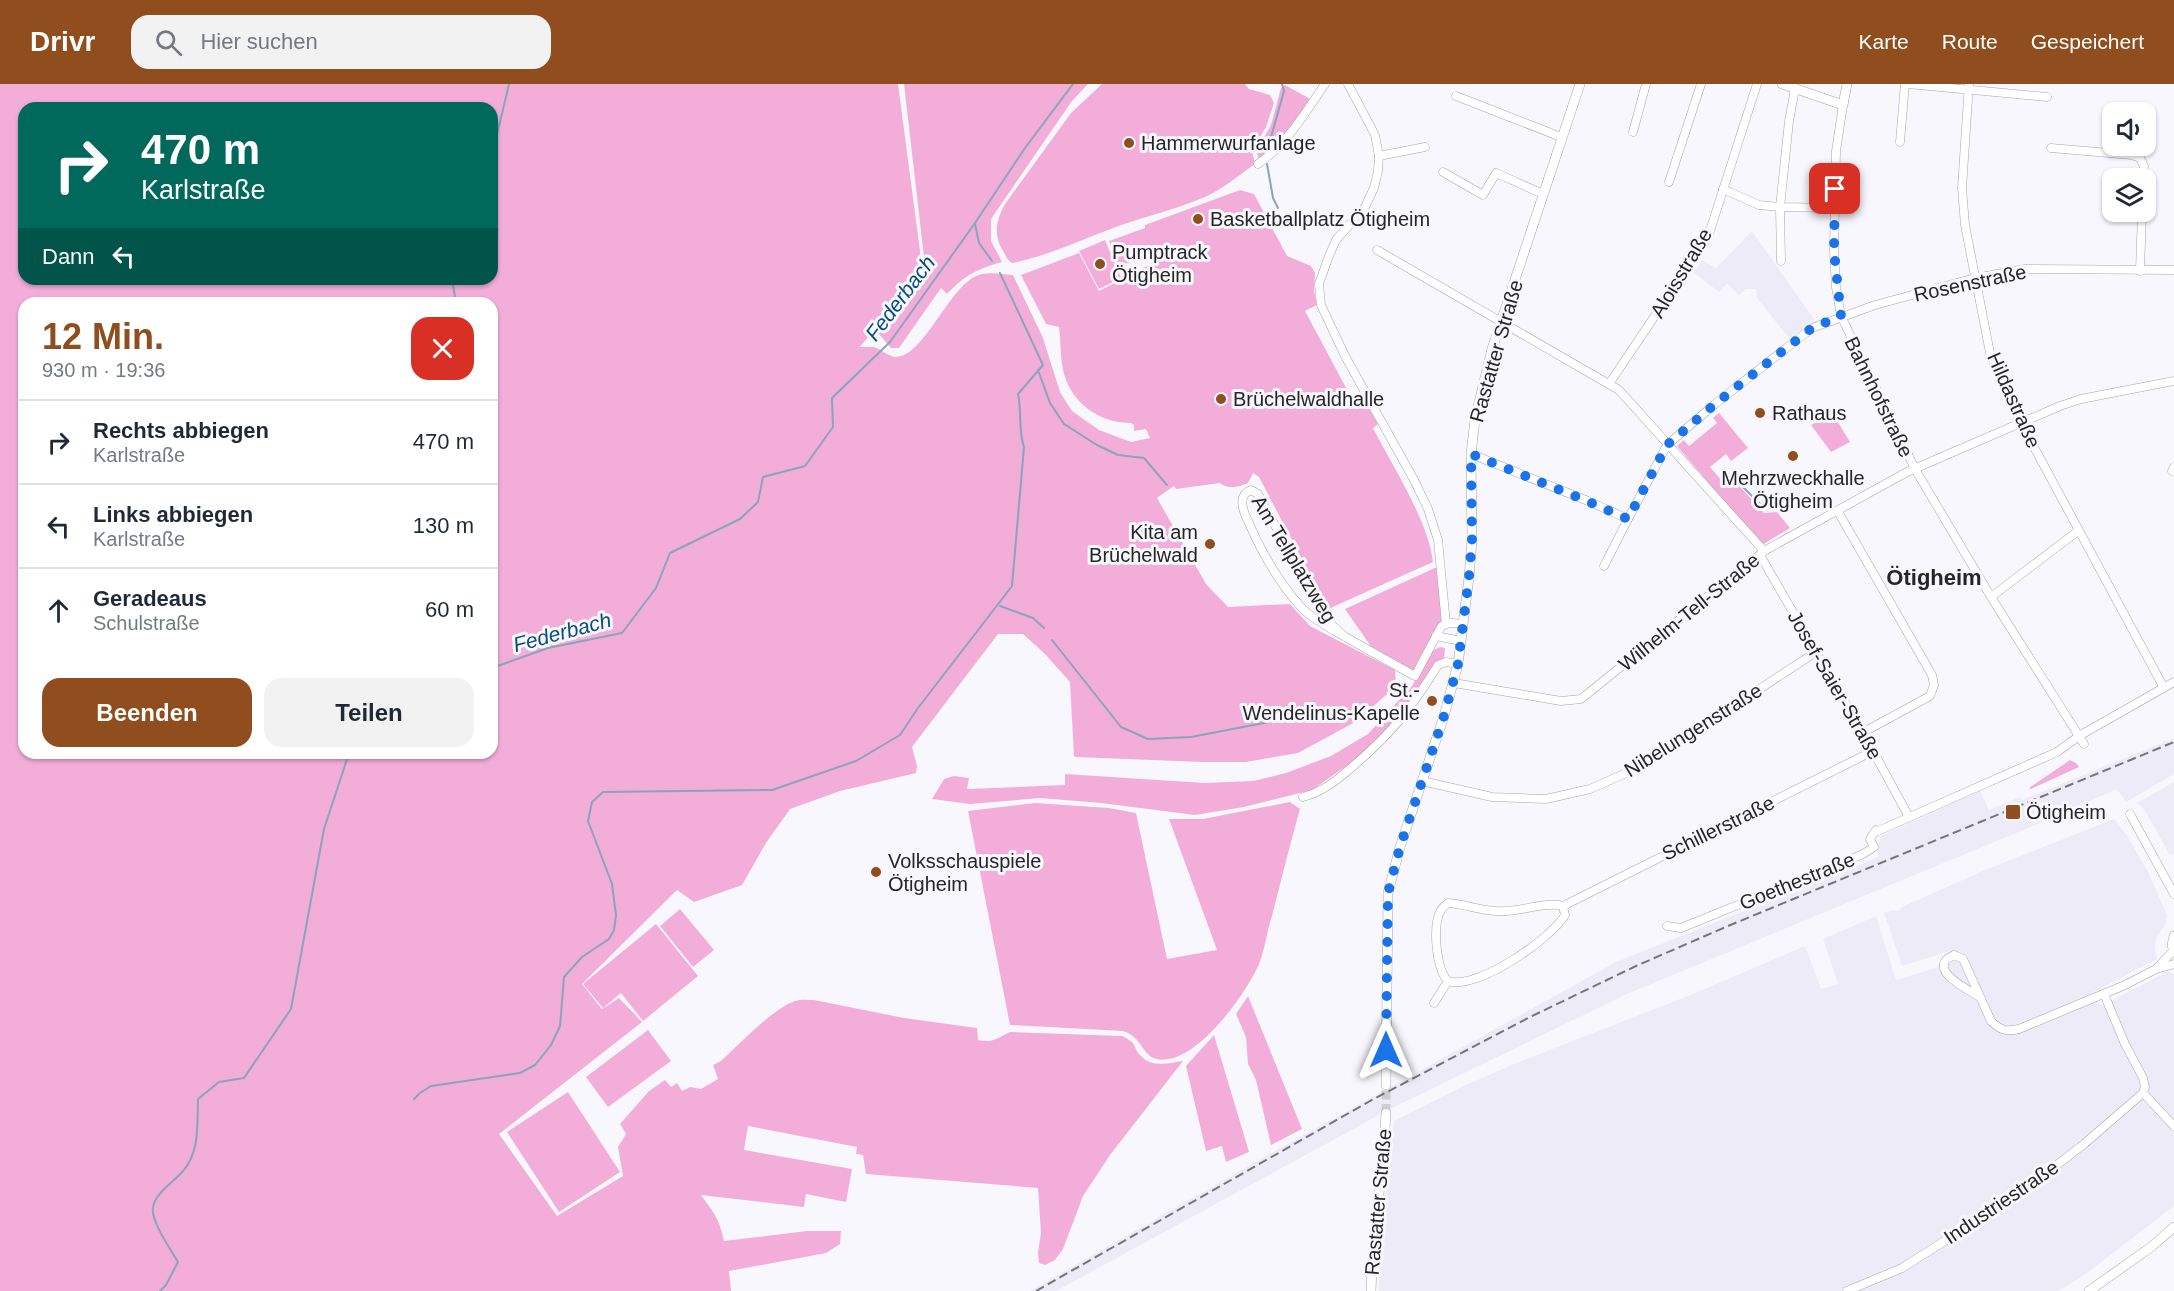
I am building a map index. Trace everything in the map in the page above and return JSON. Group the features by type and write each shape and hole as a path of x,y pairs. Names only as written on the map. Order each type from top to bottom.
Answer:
{"street":[{"path":"1258,164 1270,156 1295,129 1325,84"},
{"path":"1348,84 1375,135 1379,156 1376,180 1365,207 1336,240 1329,256 1319,284 1321,305 1345,356 1428,508 1438,540 1446,624 1463,624"},
{"name":"Rastatter Straße","path":"1386,1085 1388,893 1458,664 1472,540 1471,454 1477,410 1492,349 1580,84"},
{"path":"1633,132 1646,84"},
{"path":"1670,182 1701,84"},
{"name":"Aloisstraße","path":"1610,384 1708,237 1757,84"},
{"path":"1782,84 1843,105 1847,84"},
{"path":"1900,142 1906,84 1969,86 2048,97"},
{"name":"Hildastraße","path":"1969,86 1962,188 1965,225 1990,353 2021,423 2164,688"},
{"path":"1781,261 1779,207 1795,88"},
{"path":"1456,96 1562,137"},
{"name":"Bahnhofstraße","path":"1843,105 1836,151 1834,208 1834,251 1841,316 1915,469 1991,597 2084,744"},
{"path":"1379,156 1425,147"},
{"path":"2051,148 2132,155 2140,158 2144,168"},
{"path":"1443,172 1483,195 1496,173 1543,194"},
{"path":"1723,189 1759,205 1834,208"},
{"path":"2140,271 2142,222"},
{"name":"Josef-Saier-Straße","path":"1377,250 1618,390 1762,553 1909,817"},
{"name":"Rosenstraße","path":"1667,445 1812,328 1841,316 1975,278 2025,269 2174,270"},
{"name":"Wilhelm-Tell-Straße","path":"1454,683 1561,701 1581,699 1762,553 1837,510 1915,469 2060,406 2081,399 2174,381"},
{"path":"1604,566 1667,445"},
{"path":"1471,454 1628,519"},
{"name":"Am Tellplatzweg","path":"1345,637 1333,626 1316,601 1258,494 1255,491 1247,491 1243,497 1243,507 1257,543 1302,608 1315,619 1345,637 1415,676 1436,636 1446,624"},
{"path":"1837,510 1932,675 1934,685 1930,696 1862,733"},
{"path":"1991,597 2078,531"},
{"path":"1436,636 1461,641"},
{"name":"Nibelungenstraße","path":"1422,781 1492,797 1546,799 1590,789 1642,766 1816,652"},
{"path":"1303,797 1315,794 1328,786 1389,734 1406,715 1438,665 1446,662 1458,664"},
{"path":"1909,817 2057,752 2079,736 2174,682"},
{"name":"Schillerstraße","path":"1448,981 1441,972 1437,942 1441,910 1448,903 1495,912 1525,910 1557,904 1563,906 1873,751"},
{"path":"2130,814 2173,892 2174,900"},
{"name":"Goethestraße","path":"1667,926 1680,927 1863,854 1874,847 1870,839 1876,830 1909,817"},
{"path":"1434,1003 1448,981 1459,983 1472,979 1518,957 1554,930 1565,915 1563,906"},
{"path":"2156,969 2174,952 2174,936"},
{"path":"1980,997 1960,986 1946,973 1944,961 1948,957 1954,955 1963,959 1991,1021 1999,1029 2008,1031 2019,1029 2104,994 2156,969 2174,964"},
{"path":"2104,994 2125,1044 2143,1078 2145,1087 2143,1094 2174,1126"},
{"name":"Industriestraße","path":"1847,1291 1902,1268 2022,1192 2143,1094"},
{"name":"Rastatter Straße","path":"1371,1291 1372,1244 1384,1150 1386,1113"},
{"path":"2089,1291 2151,1247 2174,1227"},
{"path":"2151,1247 2174,1234"}],"shaded area":[{"path":"0,84 898,84 920,251 919,270 902,299 860,347 874,347 895,357 905,354 916,347 955,294 966,283 984,274 1013,275 1043,338 1060,392 1072,411 1099,430 1131,442 1150,438 1146,429 1134,431 1134,425 1131,423 1099,416 1074,395 1064,374 1059,327 1046,324 1021,275 1079,253 1099,291 1157,261 1155,254 1118,266 1109,241 1145,228 1145,225 1240,190 1254,194 1287,256 1311,266 1315,273 1314,291 1317,305 1305,311 1352,399 1361,394 1378,424 1373,428 1417,511 1430,546 1433,562 1328,609 1259,477 1253,473 1248,483 1237,487 1227,487 1220,483 1176,489 1174,486 1157,498 1206,584 1228,607 1290,604 1310,626 1395,670 1396,686 1357,721 1298,753 1246,762 1076,757 1074,756 1070,682 1023,634 998,634 912,747 917,766 916,773 840,791 790,809 766,843 742,885 694,902 677,890 582,984 602,1009 619,998 642,1022 499,1134 557,1216 623,1176 618,1147 626,1134 620,1124 649,1091 665,1080 671,1087 677,1083 682,1091 690,1087 701,1089 718,1079 713,1065 721,1061 776,1011 795,1001 814,1000 904,1018 977,1028 978,1040 984,1041 1010,1032 1122,1036 1133,1044 1145,1060 1161,1064 1183,1061 1110,1155 1083,1196 1063,1249 1055,1260 1045,1265 1039,1263 1038,1253 1041,1233 1038,1188 866,1174 863,1155 856,1154 857,1147 748,1126 744,1150 852,1169 846,1202 806,1194 804,1207 701,1195 715,1216 724,1241 807,1231 841,1231 840,1244 826,1253 729,1271 731,1291 0,1291"},
{"path":"904,84 1088,84 1072,101 991,219 991,241 1002,262 972,274 947,294 941,288 899,348 891,348 878,333 914,290 919,280 924,257"},
{"path":"1102,84 1245,84 1249,89 1270,95 1274,103 1266,127 1252,151 1255,164 1218,190 1182,206 1012,263 1000,245 997,233 999,216 1005,204 1071,113"},
{"path":"1285,85 1312,100 1297,123 1259,161 1258,148 1271,125 1281,88"},
{"path":"1752,231 1814,319 1789,338 1757,298 1756,289 1746,289 1739,295 1727,283 1719,292 1694,273 1702,260 1716,268"},
{"name":"Pumptrack Ötigheim","path":"1105,240 1121,278 1099,289 1079,251"},
{"path":"1719,413 1748,448 1731,461 1726,454 1710,467 1728,488 1736,482 1764,513 1777,512 1790,528 1762,545 1677,446 1684,440 1689,446 1717,423 1713,418"},
{"path":"1833,414 1850,442 1831,452 1811,425"},
{"path":"1437,567 1442,621 1414,672 1372,648 1345,609"},
{"path":"1440,647 1445,648 1444,659 1434,667 1391,727 1362,755 1312,790 1244,807 1195,815 1040,798 970,804 932,799 944,779 954,776 969,778 967,789 1065,785 1065,774 1205,783 1253,781 1286,773 1331,756 1368,734 1412,686 1432,651"},
{"path":"2174,738 2174,774 2126,802 2117,789 1627,994 1390,1109 1056,1291 1030,1291 1273,1152 1616,962 1879,857 1877,850 1881,836 1980,791 1989,810 2020,797 2022,800"},
{"path":"2070,760 2079,767 2029,788"},
{"path":"2174,782 2174,853 2170,855 2144,809 2137,803"},
{"path":"1290,802 1300,809 1259,964 1231,1010 1202,1041 1171,1059 1156,1059 1148,1054 1134,1037 1123,1031 1010,1025 968,811 1035,803 1109,808 1136,813 1167,959 1217,950 1169,819 1203,819"},
{"path":"2114,819 2126,834 2148,872 2167,915 2165,925 2156,938 2157,959 2094,992 2099,1004 2103,1005 2169,971 2174,975 2174,1206 2083,1276 2058,1291 1379,1291 1380,1244 1394,1121 1514,1064 1693,994 1805,946 1821,989 1838,984 1823,939 1876,916 1896,980 1952,963 1950,951 1902,966 1884,913 1898,911 1902,907 1985,870"},
{"path":"680,909 714,950 693,967 660,926"},
{"path":"656,924 698,976 643,1021 621,993 603,1008 583,984"},
{"path":"1248,996 1302,1129 1271,1145 1256,1080 1248,1064 1246,1037 1236,1014"},
{"path":"648,1030 671,1061 608,1107 586,1077"},
{"path":"1214,1035 1249,1152 1226,1162 1222,1146 1206,1151 1186,1066"},
{"path":"568,1092 620,1172 559,1212 507,1132"}],"waterway":[{"path":"498,131 509,84"},
{"name":"Federbach","path":"498,666 548,648 622,633 656,588 670,553 740,519 758,502 763,477 805,466 833,427 832,398 890,342 1025,148 1073,84"},
{"path":"1266,155 1284,91 1282,84"},
{"path":"1267,164 1273,198 1278,208"},
{"path":"975,224 979,243 992,261"},
{"path":"414,1099 431,1086 520,1073 535,1065 551,1045 560,1026 564,977 582,957 609,939 614,930 616,915 612,884 588,821 592,802 603,792 772,790 856,761 900,735 918,708 1012,586 1024,447 1018,394 1043,365 1000,273"},
{"path":"453,285 455,297"},
{"path":"1038,370 1050,403 1064,424 1118,455 1144,458 1167,485"},
{"path":"1732,476 1765,509"},
{"path":"1000,606 1033,618 1044,628"},
{"path":"1052,640 1121,727 1148,739 1191,737 1269,722"},
{"name":"Federbach","path":"160,1291 166,1285 178,1262 162,1235 153,1213 153,1207 161,1192 183,1171 192,1155 196,1137 198,1099 219,1082 244,1078 291,1009 324,829 347,759"}],"tunnel":[{"path":"1386,1085 1386,1113"}],"railway":[{"path":"1036,1291 1370,1101 1528,1018 1636,966 1728,926 2174,742"}],"place":[{"name":"Hammerwurfanlage","path":"1129,143"},
{"name":"Basketballplatz Ötigheim","path":"1198,219"},
{"name":"Pumptrack Ötigheim","path":"1100,264"},
{"name":"Brüchelwaldhalle","path":"1221,399"},
{"name":"Rathaus","path":"1760,413"},
{"name":"Mehrzweckhalle Ötigheim","path":"1793,456"},
{"name":"Kita am Brüchelwald","path":"1210,544"},
{"name":"St.- Wendelinus-Kapelle","path":"1432,701"},
{"name":"Ötigheim","path":"2013,812"},
{"name":"Volksschauspiele Ötigheim","path":"876,872"}],"district":[{"name":"Ötigheim","path":"1934,577"}],"route":[{"path":"1386,1050 1388,893 1400,847 1444,716 1458,664 1472,540 1471,454 1628,519 1667,445 1812,328 1841,316 1836,287 1834,251 1835,189"}]}
